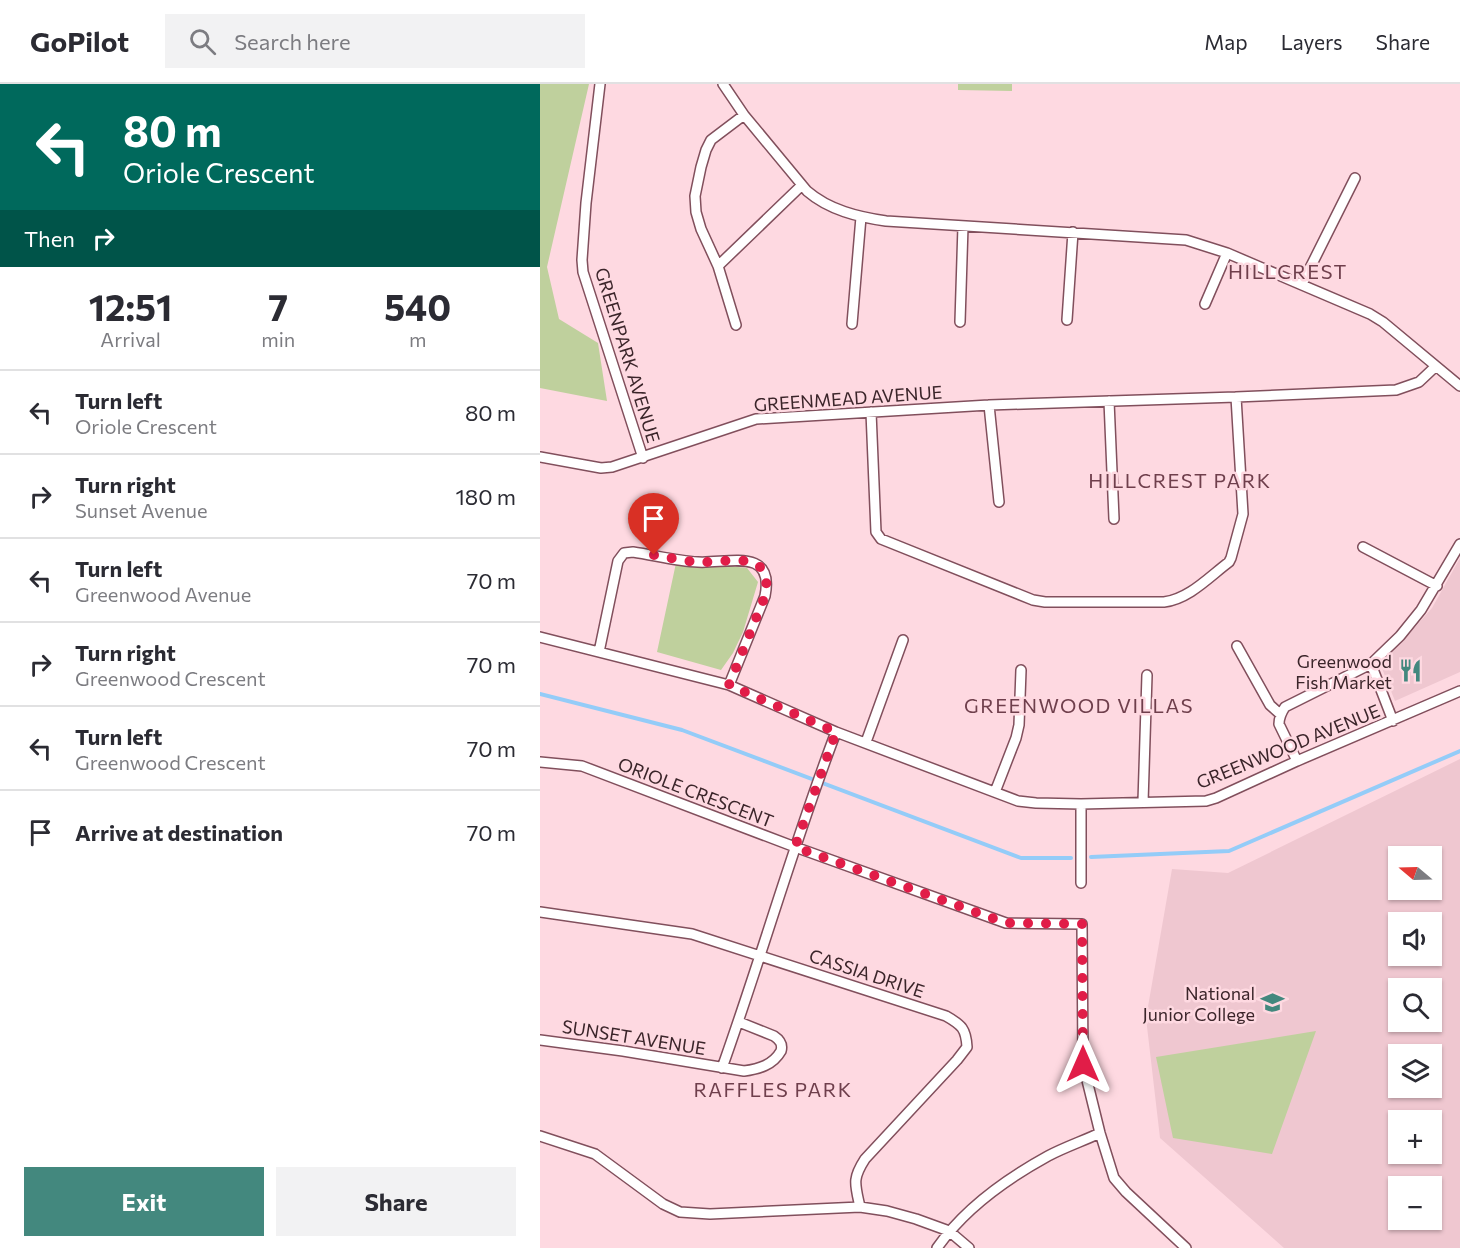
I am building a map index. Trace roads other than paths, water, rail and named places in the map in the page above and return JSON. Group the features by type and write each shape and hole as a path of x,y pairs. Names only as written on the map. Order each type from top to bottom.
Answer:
{"street":[{"name":"GREENPARK AVENUE","path":"600,84 586,203 583,272 643,458"},
{"path":"723,84 744,115 813,197 850,215 886,221 1186,240 1227,253 1370,314 1436,366 1458,380"},
{"path":"736,325 718,266 701,229 696,212 695,196 701,167 711,140 744,115"},
{"path":"1302,284 1355,178"},
{"path":"718,266 802,185"},
{"path":"852,324 861,217"},
{"path":"960,322 963,226"},
{"path":"1067,320 1073,232"},
{"path":"1205,304 1227,253"},
{"name":"GREENMEAD AVENUE","path":"540,457 601,468 612,467 756,419 989,405 1396,390 1419,382 1436,366"},
{"path":"871,412 876,532 881,539 1033,600 1045,602 1164,602 1174,601 1186,595 1229,562 1231,558 1243,514 1236,397"},
{"path":"1109,401 1114,519"},
{"path":"989,405 999,502"},
{"path":"1297,761 1279,724 1280,714 1285,707 1371,664 1400,636 1421,610 1460,544"},
{"path":"1363,547 1437,586"},
{"path":"599,652 618,561 624,553 633,552 698,562 743,560 763,570 767,585 765,596 729,685"},
{"name":"GREENWOOD AVENUE","path":"540,637 729,685 836,732 1018,801 1026,802 1081,804 1206,801 1460,691"},
{"path":"866,742 903,640"},
{"path":"1237,646 1270,705 1280,714"},
{"path":"1371,664 1393,721"},
{"path":"995,792 1019,725 1021,670"},
{"path":"1143,802 1147,675"},
{"name":"SUNSET AVENUE","path":"722,1068 795,847 836,732"},
{"name":"ORIOLE CRESCENT","path":"540,762 582,766 795,847 1006,923 1082,924 1083,1064 1114,1178 1186,1248"},
{"path":"1081,804 1082,883"},
{"name":"CASSIA DRIVE","path":"540,912 693,934 946,1016 963,1028 967,1047 865,1158 859,1168 855,1185 860,1207"},
{"name":"SUNSET AVENUE","path":"540,1040 744,1071 754,1070 772,1062 781,1052 781,1043 774,1036 739,1022"},
{"path":"937,1248 949,1231 998,1187 1050,1155 1100,1133"},
{"path":"540,1136 595,1154 663,1204 680,1212 710,1214 860,1207 887,1211 949,1231 969,1248"}],"waterway":[{"path":"540,694 682,730 1021,858 1071,858"},
{"path":"1091,857 1229,851 1460,751"}],"place":[{"name":"Greenwood Fish Market","path":"1410,671"},
{"name":"National Junior College","path":"1273,1003"}],"district":[{"name":"HILLCREST","path":"1288,271"},
{"name":"HILLCREST PARK","path":"1180,480"},
{"name":"GREENWOOD VILLAS","path":"1079,705"},
{"name":"RAFFLES PARK","path":"773,1089"}]}
